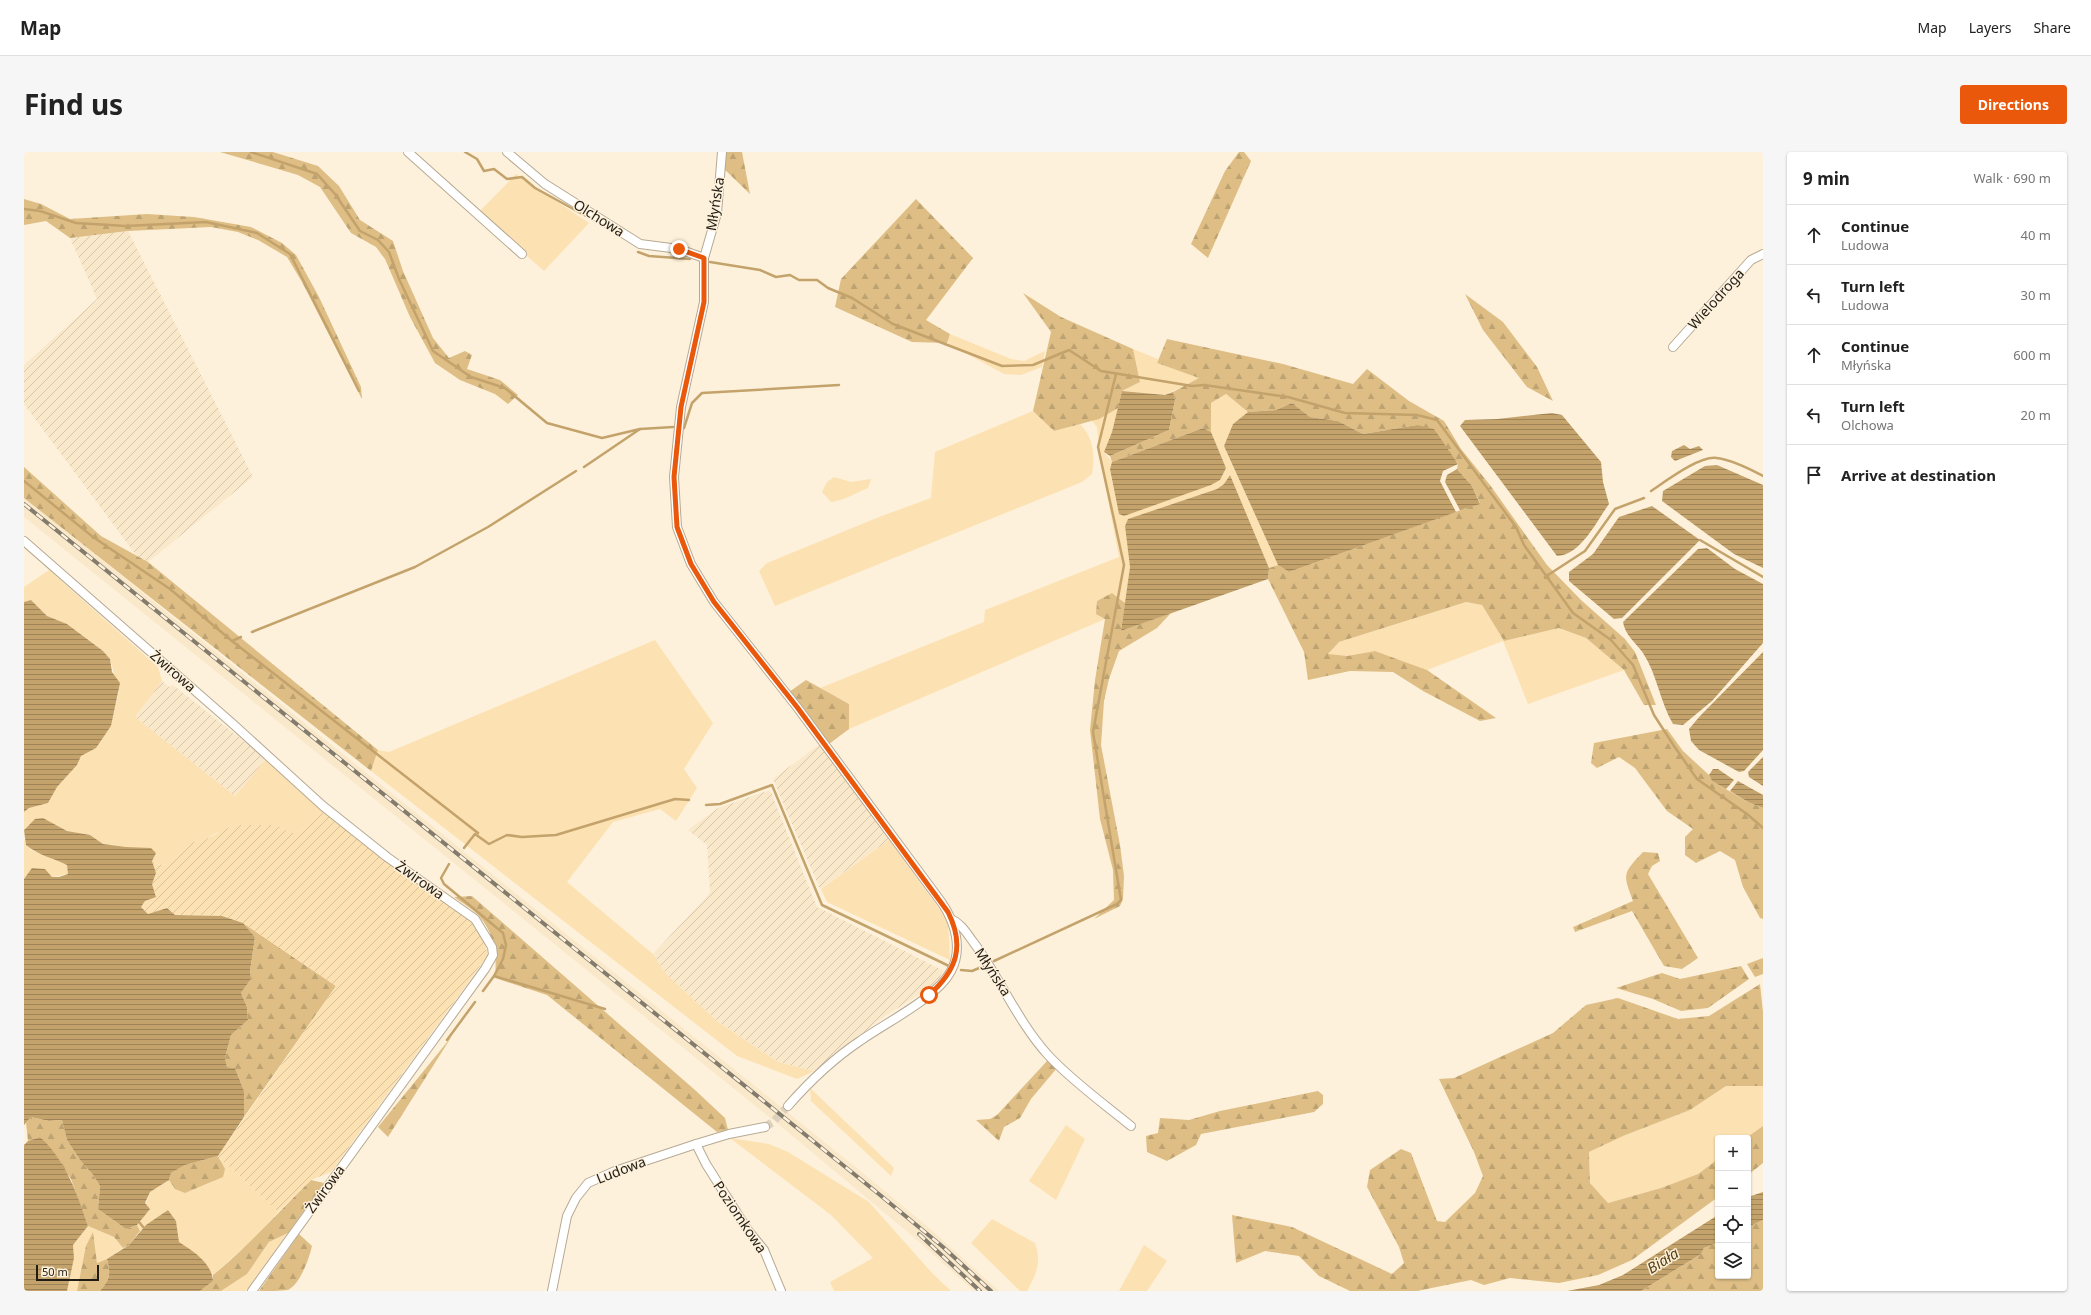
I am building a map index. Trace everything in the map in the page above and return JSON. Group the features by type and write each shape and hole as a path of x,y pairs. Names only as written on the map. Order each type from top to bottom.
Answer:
{"street":[{"path":"408,152 522,254"},
{"name":"Olchowa","path":"507,152 544,184 640,244 679,249 704,258"},
{"name":"Młyńska","path":"722,152 717,213 704,258 704,302 681,407 674,477 677,527 691,564 714,602 801,713 938,896 951,919 959,922 984,957 1027,1027 1047,1054 1131,1126"},
{"name":"Wielodroga","path":"1673,347 1751,260 1763,254"},
{"name":"Żwirowa","path":"24,541 233,724 323,806 388,857 474,919 492,947 493,955 485,970 252,1291"},
{"path":"788,1106 813,1080 846,1051 929,995 947,978 956,956 957,940 951,919"},
{"name":"Ludowa","path":"552,1291 567,1216 582,1190 595,1179 696,1144 729,1134 765,1127"},
{"name":"Poziomkowa","path":"696,1144 709,1170 746,1230 764,1250 781,1291"}],"shaded area":[{"path":"516,174 589,223 544,271 478,213"},
{"path":"128,231 253,477 148,562 136,555 24,404 24,365 97,299 70,238"},
{"path":"950,334 1011,359 1024,361 1045,351 1042,367 1021,375 1004,374 947,343"},
{"path":"1133,349 1158,359 1157,363 1200,378 1165,395 1122,391 1140,382"},
{"path":"1226,394 1248,412 1233,424 1224,446 1278,565 1269,568 1230,475 1224,484 1217,489 1128,519 1125,526 1130,566 1125,603 1112,593 1105,619 849,729 849,704 820,688 984,622 985,610 1119,557 1100,459 1097,427 1092,421 1118,408 1112,432 1104,452 1112,462 1110,469 1119,514 1124,516 1226,468 1211,432 1211,403"},
{"path":"1033,411 1054,431 1080,424 1085,429 1091,441 1093,454 1092,474 1082,482 775,606 759,571 767,563 879,517 931,498 935,452"},
{"path":"834,477 851,482 871,479 868,488 845,498 831,502 822,492 827,482"},
{"path":"24,497 858,1169 927,1226 999,1291 974,1291 917,1240 784,1129 24,517"},
{"path":"49,570 158,667 162,681 135,717 235,796 266,759 322,810 307,827 293,833 276,825 216,833 202,841 193,842 167,864 160,865 126,847 103,844 90,835 67,831 43,818 27,826 24,830 24,812 29,808 48,803 57,787 77,765 81,756 96,748 111,726 119,692 110,659 103,651 67,624 47,616 31,600 24,602 24,587"},
{"path":"1466,602 1482,605 1504,641 1559,628 1586,638 1624,670 1528,704 1503,641 1427,670 1375,651 1347,656 1327,655 1339,642"},
{"path":"655,640 713,723 684,769 697,788 676,821 660,809 613,822 567,882 653,954 666,974 718,1022 778,1062 814,1071 797,1079 737,1056 371,771 378,750 389,752"},
{"path":"162,681 169,687 173,685 266,759 235,796 135,717"},
{"path":"821,743 889,840 820,889 773,779"},
{"path":"770,790 817,907 944,971 933,986 885,1016 814,1071 778,1062 718,1022 666,974 653,954 710,893 707,845 688,830 718,808"},
{"path":"322,810 385,860 472,922 484,941 488,955 331,1172 311,1180 278,1212 218,1156 336,986 243,923 222,916 175,915 167,908 148,914 141,907 145,901 156,896 152,884 156,873 152,861 160,865 167,864 193,842 202,841 234,825 276,825 293,833 307,827"},
{"path":"24,839 31,850 50,856 68,865 68,874 52,877 45,869 24,879"},
{"path":"889,840 948,921 950,960 827,902 821,889"},
{"path":"1726,1086 1763,1086 1763,1126 1750,1135 1715,1135 1715,1161 1698,1174 1661,1188 1608,1203 1590,1183 1589,1152 1623,1136 1690,1110"},
{"path":"810,1088 894,1168 891,1176 811,1101"},
{"path":"1066,1125 1085,1139 1056,1200 1029,1181"},
{"path":"730,1138 769,1144 788,1152 869,1202 932,1273 951,1291 834,1291 830,1282 873,1258 831,1215"},
{"path":"218,1156 278,1212 262,1231 213,1275 199,1256 179,1243 176,1221 168,1210 140,1231 137,1225 141,1220 150,1192 169,1180 175,1189 202,1186 214,1181 221,1160"},
{"path":"992,1219 1035,1243 1038,1256 1037,1268 1027,1291 1020,1291 971,1243"},
{"path":"88,1226 114,1237 123,1248 107,1259 97,1263 93,1233 77,1291 67,1291 74,1258 73,1245"},
{"path":"288,1233 246,1291 221,1291 247,1274 269,1242"},
{"path":"1144,1245 1167,1261 1147,1291 1119,1291"}],"green space":[{"path":"220,152 273,152 318,166 339,186 360,220 393,241 403,271 433,338 449,358 465,351 472,355 467,369 500,380 518,395 508,404 495,394 460,380 435,363 410,317 385,259 376,247 351,233 320,187 298,175"},
{"path":"724,152 742,152 750,194 722,167"},
{"path":"1239,152 1244,152 1251,161 1208,258 1191,244 1225,171"},
{"path":"24,199 41,204 70,219 147,214 194,217 251,227 282,243 296,255 319,297 361,387 362,399 302,282 287,257 258,240 238,232 211,227 128,231 70,238 46,221 24,225"},
{"path":"916,199 973,258 926,320 950,334 947,343 912,342 835,307 841,279"},
{"path":"1023,293 1061,317 1133,349 1140,382 1122,391 1118,408 1099,419 1054,431 1033,411 1051,332"},
{"path":"1465,294 1503,322 1537,367 1553,401 1527,387 1483,330"},
{"path":"1167,339 1283,364 1353,384 1367,369 1409,401 1444,421 1461,449 1490,485 1547,565 1581,600 1625,639 1635,652 1656,705 1644,705 1624,670 1586,638 1559,628 1504,641 1482,605 1466,602 1339,642 1328,654 1347,656 1375,651 1427,670 1496,718 1480,721 1423,691 1393,672 1350,671 1308,680 1304,652 1268,579 1269,568 1278,565 1289,572 1480,503 1472,486 1457,469 1458,463 1417,425 1363,434 1338,421 1310,417 1292,403 1276,410 1248,412 1226,394 1211,403 1211,432 1203,428 1112,462 1110,456 1169,430 1175,400 1173,392 1199,378 1157,363"},
{"path":"24,467 101,536 148,562 378,750 371,771 24,498"},
{"path":"1112,593 1125,603 1121,631 1171,613 1157,628 1119,651 1109,679 1104,701 1101,745 1120,845 1124,876 1123,899 1120,906 1094,919 1114,900 1113,870 1100,819 1090,730 1095,680 1105,619 1096,614 1097,601"},
{"path":"806,680 849,704 849,729 829,744 789,692"},
{"path":"1667,729 1683,751 1709,775 1712,781 1748,802 1763,808 1763,919 1760,918 1743,887 1735,860 1720,851 1696,863 1685,855 1685,837 1693,829 1667,811 1635,768 1619,757 1597,768 1591,763 1594,743"},
{"path":"1643,852 1658,853 1660,861 1652,866 1648,874 1698,958 1682,969 1664,966 1632,911 1575,932 1573,927 1633,901 1627,885 1626,875 1631,865"},
{"path":"472,896 695,1090 725,1118 728,1130 717,1132 547,995 495,978 496,961 494,945 489,930 477,913 454,897"},
{"path":"243,923 336,986 244,1117 244,1091 235,1068 227,1067 225,1058 231,1035 248,1020 247,1007 241,993 251,979 250,971 255,937"},
{"path":"1763,958 1763,974 1755,977 1747,964"},
{"path":"1741,966 1749,979 1708,1008 1681,1011 1653,999 1616,988 1662,973 1680,979"},
{"path":"1760,984 1763,1012 1763,1086 1726,1086 1690,1110 1623,1136 1589,1152 1590,1183 1608,1203 1661,1188 1698,1174 1715,1161 1715,1199 1632,1260 1598,1275 1559,1283 1510,1278 1484,1285 1471,1280 1417,1291 1350,1291 1319,1276 1299,1256 1265,1251 1236,1263 1232,1215 1292,1227 1392,1274 1404,1263 1399,1247 1367,1187 1370,1170 1401,1149 1411,1153 1437,1221 1445,1222 1475,1193 1483,1176 1474,1152 1439,1079 1454,1078 1553,1033 1586,1005 1618,998 1678,1019 1709,1016"},
{"path":"452,1036 388,1137 378,1127"},
{"path":"1048,1060 1057,1068 1031,1099 1020,1118 1004,1127 999,1141 976,1120 990,1119 997,1115"},
{"path":"1318,1091 1323,1095 1323,1104 1314,1112 1201,1134 1196,1145 1167,1161 1147,1152 1146,1136 1158,1133 1160,1118 1189,1120 1220,1111"},
{"path":"31,1117 49,1121 62,1120 67,1140 100,1186 98,1209 126,1229 137,1225 140,1231 129,1245 123,1248 114,1237 88,1226 71,1179 40,1137 28,1141 26,1123"},
{"path":"1763,1126 1763,1163 1751,1173 1751,1135"},
{"path":"218,1156 225,1169 223,1177 185,1193 175,1189 169,1180 171,1173 185,1165"},
{"path":"311,1180 324,1183 288,1233 269,1242 247,1274 221,1291 200,1291 213,1281 213,1275 251,1241"},
{"path":"1763,1220 1763,1291 1641,1291 1701,1254 1704,1248 1715,1242 1715,1279 1751,1279 1751,1226"},
{"path":"93,1232 97,1263 107,1259 109,1269 108,1280 100,1291 77,1291 86,1246"},
{"path":"299,1234 312,1246 309,1258 300,1277 288,1290 259,1291"}],"water":[{"path":"1122,391 1165,395 1173,392 1175,400 1169,430 1110,456 1104,452 1112,432"},
{"path":"1292,403 1310,417 1338,421 1363,434 1417,425 1434,429 1458,464 1443,471 1440,481 1456,512 1289,572 1278,565 1224,446 1233,424 1248,412 1276,410"},
{"path":"1552,413 1562,415 1601,462 1603,482 1609,504 1581,544 1566,554 1557,556 1460,426 1465,420 1497,419"},
{"path":"1203,428 1211,432 1226,468 1220,480 1211,485 1124,516 1119,514 1110,469 1112,462"},
{"path":"1684,445 1690,449 1699,446 1703,450 1675,461 1671,457 1672,451"},
{"path":"1717,465 1763,485 1763,568 1734,554 1662,501 1663,491 1705,466"},
{"path":"1457,469 1472,486 1480,504 1460,510 1445,482 1447,475"},
{"path":"1230,475 1269,568 1268,579 1121,631 1130,567 1125,526 1128,519 1217,489 1224,484"},
{"path":"1652,506 1700,540 1622,618 1614,619 1569,581 1569,572 1593,554 1619,517"},
{"path":"1707,548 1735,569 1763,584 1763,643 1712,701 1683,725 1673,724 1648,661 1628,635 1623,622 1698,549"},
{"path":"31,600 47,616 67,624 103,651 110,659 112,672 120,683 111,726 96,748 81,756 77,765 57,787 48,803 29,808 24,812 24,602"},
{"path":"1763,652 1763,750 1744,771 1739,772 1699,750 1691,741 1689,729"},
{"path":"1763,757 1763,786 1749,777 1748,772"},
{"path":"1713,769 1718,769 1734,780 1726,789 1712,781 1709,775"},
{"path":"1738,781 1763,795 1763,808 1748,802 1730,791"},
{"path":"43,818 67,831 90,835 103,844 151,848 156,853 152,861 156,873 152,884 156,897 145,901 141,907 148,914 167,908 175,915 222,916 243,923 255,937 250,971 251,979 241,993 247,1007 248,1020 231,1035 225,1058 227,1067 235,1068 244,1091 244,1117 218,1156 185,1165 171,1173 169,1180 150,1192 145,1203 150,1209 137,1225 126,1229 98,1209 100,1186 67,1140 62,1120 49,1121 31,1117 24,1125 24,879 32,868 45,869 52,877 59,877 68,874 67,865 41,854 26,845 24,830 35,819"},
{"path":"40,1137 57,1156 70,1178 88,1226 73,1245 74,1258 67,1291 24,1291 24,1145 28,1141"},
{"path":"1763,1192 1763,1220 1751,1226 1751,1207 1751,1196"},
{"path":"168,1210 176,1221 179,1242 201,1258 209,1269 213,1281 200,1291 100,1291 108,1280 109,1276 107,1259 129,1245 146,1225"},
{"name":"Biała","path":"1715,1217 1715,1243 1704,1248 1701,1254 1641,1291 1567,1291 1599,1285 1623,1275"}],"waterway":[{"path":"251,152 317,174 335,194 360,231 378,240 389,252 399,279 433,351 471,377 505,388 547,423 602,438 640,429"},
{"path":"465,152 477,159 484,171 494,169 507,179 522,177 535,188 586,216"},
{"path":"24,209 40,211 76,223 126,226 206,222 257,233 290,254 359,391"},
{"path":"638,252 649,256 690,259"},
{"path":"710,262 760,270 776,277 790,275 799,280 817,280 828,288 852,298 893,324 1002,366 1033,365 1069,350 1101,371 1192,386 1204,385 1288,397 1345,413 1417,415 1437,420 1516,527 1524,545 1573,613 1611,640 1633,665 1654,715 1697,779 1747,814 1763,828"},
{"path":"994,961 1117,904 1121,900 1093,732 1124,565 1098,447 1116,374"},
{"path":"684,428 692,403 702,393 839,385"},
{"path":"584,467 640,429 673,427"},
{"path":"1651,491 1693,464 1710,458 1729,461 1763,476"},
{"path":"252,632 415,567 488,527 576,471"},
{"path":"24,481 93,537 170,589 232,641 478,833"},
{"path":"1545,577 1585,551 1615,509 1644,498"},
{"path":"1700,540 1763,577"},
{"path":"232,641 241,637"},
{"path":"706,805 720,804 772,785 822,905 949,966"},
{"path":"464,848 475,834 489,844 507,835 522,837 556,835 675,799 689,800"},
{"path":"449,864 441,878 444,884 503,933 506,945 503,959 494,976 605,1009"},
{"path":"961,970 972,971 984,966"},
{"path":"483,991 494,976"},
{"path":"447,1040 475,1002"},
{"path":"139,1222 144,1228"}],"tunnel":[{"path":"765,1127 773,1122 788,1106"}],"railway":[{"path":"24,504 880,1195 943,1247 991,1291"},
{"path":"919,1234 980,1291"}],"route":[{"path":"679,249 704,258 704,302 681,407 674,477 677,527 691,564 714,602 797,707 948,912 954,926 957,940 954,965 951,972 942,984 929,995"}]}
